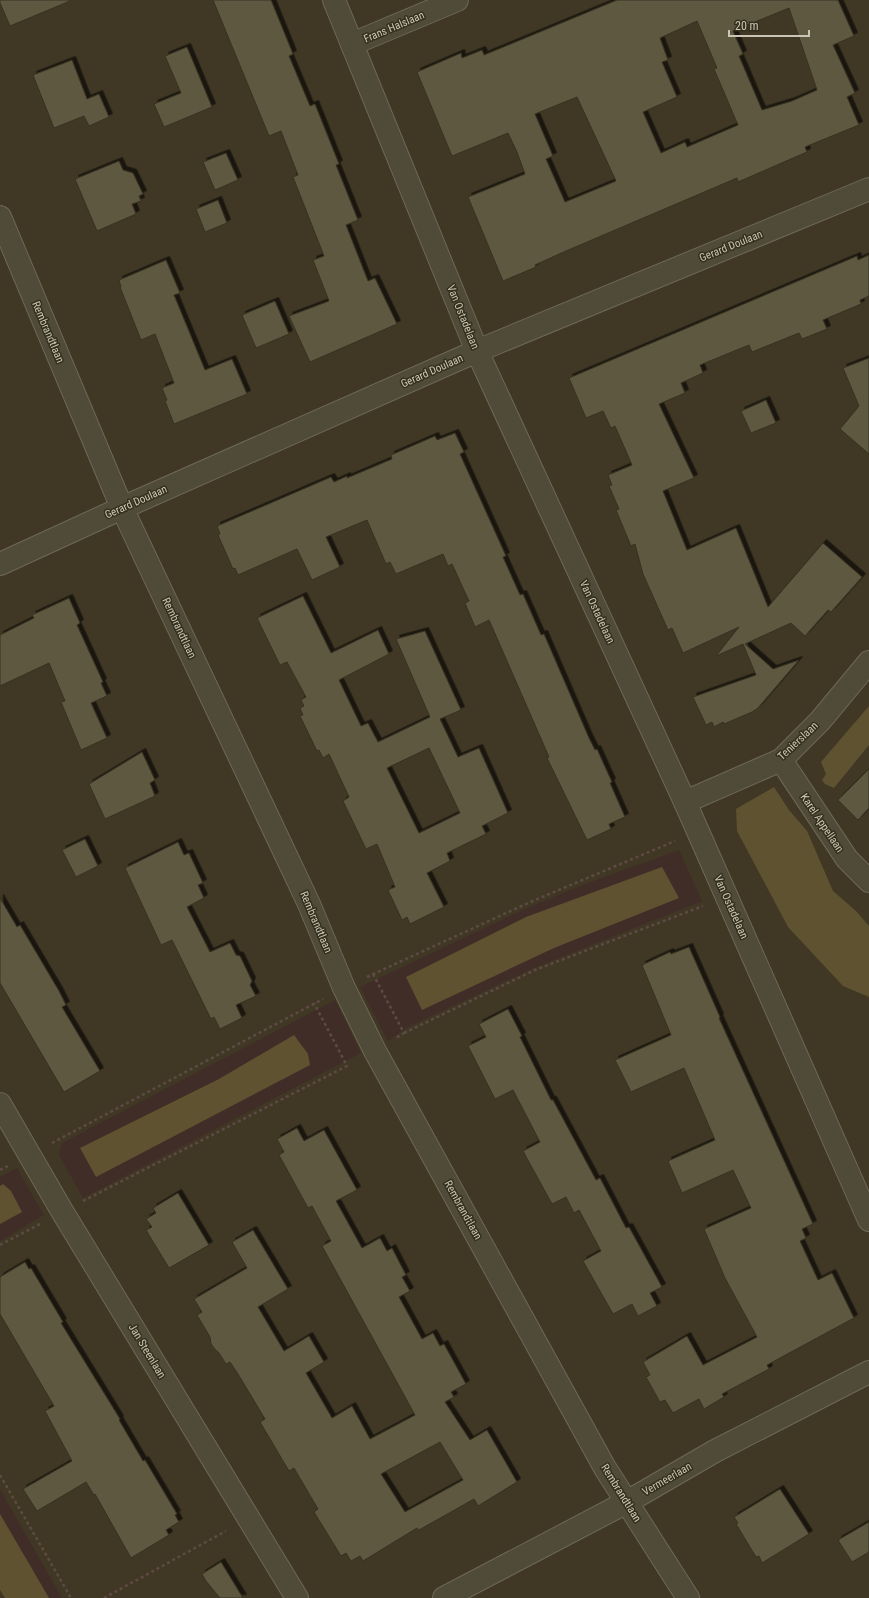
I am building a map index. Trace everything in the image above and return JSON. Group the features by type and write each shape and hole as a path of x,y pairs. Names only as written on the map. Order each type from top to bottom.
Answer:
{"street":[{"name":"Van Ostadelaan","path":"334,0 477,351 685,802 869,1220"},
{"name":"Frans Halslaan","path":"352,44 457,0"},
{"name":"Gerard Doulaan","path":"0,564 122,508 477,351 869,189"},
{"name":"Rembrandtlaan","path":"0,217 122,508 309,904 344,988 375,1051 605,1468 688,1598"},
{"name":"Tenierslaan","path":"685,802 781,760 820,721 869,662"},
{"name":"Karel Appellaan","path":"781,760 847,859 869,881"},
{"name":"Jan Steenlaan","path":"0,1104 62,1212 249,1518 296,1598"},
{"name":"Vermeerlaan","path":"444,1598 627,1502 715,1451 869,1372"}],"path":[{"path":"404,1033 535,970 727,897"},
{"path":"0,1245 347,1066 314,1003"},
{"path":"0,1475 71,1598"},
{"path":"104,1598 249,1518"}],"shaded area":[{"path":"869,706 869,745 834,788 825,784 822,780 826,774 821,762"},
{"path":"774,787 789,810 807,831 833,891 856,911 869,926 869,997 843,986 788,927 737,831 736,809"},
{"path":"679,850 702,901 534,968 408,1027 388,1041 360,987 525,909 585,884"},
{"path":"662,867 679,898 554,948 422,1010 406,977 526,917"},
{"path":"335,1000 361,1053 83,1198 59,1155 62,1143"},
{"path":"294,1035 308,1054 310,1065 96,1177 80,1148 219,1079"},
{"path":"17,1168 44,1215 0,1241 0,1177"},
{"path":"3,1184 11,1191 22,1212 0,1224 0,1186"},
{"path":"0,1489 62,1598 49,1598 0,1514"},
{"path":"0,1514 49,1598 5,1598 0,1590"}],"building":[{"path":"0,0 70,0 70,1 10,26"},
{"path":"213,0 271,0 293,54 289,56 310,106 315,104 339,164 336,165 358,220 346,225 368,281 375,278 397,324 310,362 289,316 329,301 313,260 324,256 293,177 298,175 281,131 269,136"},
{"path":"617,0 838,0 854,36 833,45 855,93 847,97 859,125 805,147 807,152 738,182 737,178 566,251 535,265 536,267 503,281 468,197 525,174 517,152 508,133 452,156 417,72 461,53 462,58 482,50 484,55","holes":["789,8 817,90 792,101 762,110 739,56 743,54 733,31","697,21 717,68 714,69 738,125 687,147 685,142 661,153 643,112 677,97 662,62 668,60 660,38","577,97 616,181 565,202 546,159 553,156 535,114"]},
{"path":"187,47 212,107 164,127 154,104 181,93 165,56"},
{"path":"72,60 87,99 99,94 109,117 89,126 84,116 54,128 33,75"},
{"path":"226,153 238,180 215,190 203,162"},
{"path":"119,161 123,170 133,173 143,194 139,196 141,201 132,204 136,214 97,231 75,179"},
{"path":"218,200 227,223 205,232 196,209"},
{"path":"869,255 869,296 860,300 861,304 823,320 827,329 802,339 799,333 752,352 749,345 700,365 703,373 681,383 685,393 659,404 694,478 663,491 687,550 736,528 768,607 823,543 862,577 831,612 828,610 805,636 791,623 745,644 773,669 799,660 758,708 724,724 723,722 714,727 712,722 706,725 693,697 756,675 743,644 716,656 739,627 683,653 672,628 668,630 643,574 635,544 631,546 616,510 619,509 609,486 612,485 608,475 632,465 615,426 611,428 603,411 586,418 569,378 857,256 858,260"},
{"path":"166,260 180,293 174,295 205,370 232,359 247,394 174,424 165,401 167,400 162,388 174,383 155,334 141,340 120,287 119,280"},
{"path":"275,301 289,334 256,348 242,315"},
{"path":"869,358 869,454 840,429 859,406 843,368"},
{"path":"766,400 776,423 751,433 741,411"},
{"path":"455,433 464,452 460,454 506,556 503,557 520,595 523,594 541,635 544,634 589,738 595,750 597,749 612,782 610,783 625,817 609,824 611,829 587,840 547,758 549,757 489,620 475,627 465,603 469,601 452,564 448,566 443,554 396,574 390,562 386,564 367,520 326,537 340,567 312,580 297,549 238,575 235,568 233,569 218,535 220,534 217,526 331,477 334,482 347,476 347,478 392,459 391,455 435,436 437,440"},
{"path":"303,596 331,653 378,630 389,654 339,680 361,726 368,723 378,742 430,717 396,639 425,631 461,710 440,719 458,757 479,748 508,813 482,826 486,834 447,853 450,861 427,873 444,907 410,924 407,917 402,920 388,890 395,887 377,844 366,849 343,801 349,797 329,754 323,758 319,750 317,751 300,716 303,715 300,708 304,706 301,700 306,697 287,662 280,665 257,618","holes":["429,748 460,813 419,833 387,768"]},
{"path":"69,598 80,623 77,625 103,682 101,683 107,696 91,703 107,738 81,750 61,702 65,701 49,663 0,686 0,635 34,618 32,615"},
{"path":"142,752 155,780 150,783 155,796 105,819 89,784"},
{"path":"869,769 869,808 858,820 838,800"},
{"path":"85,839 98,866 76,877 62,850"},
{"path":"178,842 184,855 189,853 203,883 198,885 204,898 187,907 210,952 230,943 236,955 240,956 252,981 250,985 256,996 236,1005 242,1018 220,1029 214,1017 211,1019 172,940 161,945 125,868"},
{"path":"0,898 17,927 20,925 59,991 66,1005 62,1007 100,1071 64,1092 0,983"},
{"path":"689,947 720,1017 719,1018 813,1224 802,1229 806,1238 800,1241 818,1280 832,1273 854,1318 767,1365 769,1369 722,1394 724,1397 704,1409 699,1399 673,1413 665,1400 660,1402 646,1377 650,1375 643,1362 687,1336 703,1365 757,1337 725,1278 704,1229 751,1208 733,1170 682,1193 668,1161 715,1140 684,1068 631,1092 615,1060 671,1035 642,965 670,952 671,954"},
{"path":"508,1009 551,1100 553,1100 596,1180 600,1178 626,1228 629,1227 662,1287 650,1293 657,1306 638,1316 632,1304 613,1314 583,1261 601,1251 579,1210 574,1213 566,1197 552,1204 523,1151 540,1142 513,1090 495,1099 468,1046 486,1037 479,1024"},
{"path":"297,1128 304,1141 324,1130 357,1190 336,1201 362,1248 380,1238 387,1251 392,1248 406,1275 402,1277 410,1291 399,1297 422,1339 433,1333 440,1346 444,1344 466,1384 451,1392 454,1397 445,1402 470,1440 487,1430 517,1482 478,1506 474,1499 419,1530 417,1528 363,1561 360,1556 351,1561 346,1553 341,1556 314,1512 318,1509 294,1468 289,1471 260,1422 265,1419 230,1362 226,1364 211,1344 210,1337 197,1315 202,1312 194,1299 247,1268 232,1242 253,1230 288,1289 258,1307 284,1351 309,1336 324,1362 306,1373 332,1418 352,1406 370,1439 415,1415 322,1246 331,1241 312,1206 308,1208 279,1155 284,1152 277,1139","holes":["440,1442 463,1480 405,1512 381,1474"]},
{"path":"178,1193 209,1245 169,1268 146,1230 152,1227 146,1219 156,1213 153,1208"},
{"path":"25,1262 29,1269 31,1268 63,1322 61,1323 120,1419 119,1420 143,1461 145,1460 177,1514 175,1515 179,1522 166,1530 169,1535 131,1558 95,1494 94,1495 86,1482 37,1511 23,1489 72,1461 45,1411 54,1406 0,1314 0,1277"},
{"path":"780,1489 809,1534 762,1563 759,1556 756,1557 736,1524 738,1523 734,1517"},
{"path":"869,1522 869,1552 852,1562 838,1540"},
{"path":"221,1562 243,1598 220,1598 206,1581 202,1574"}]}
